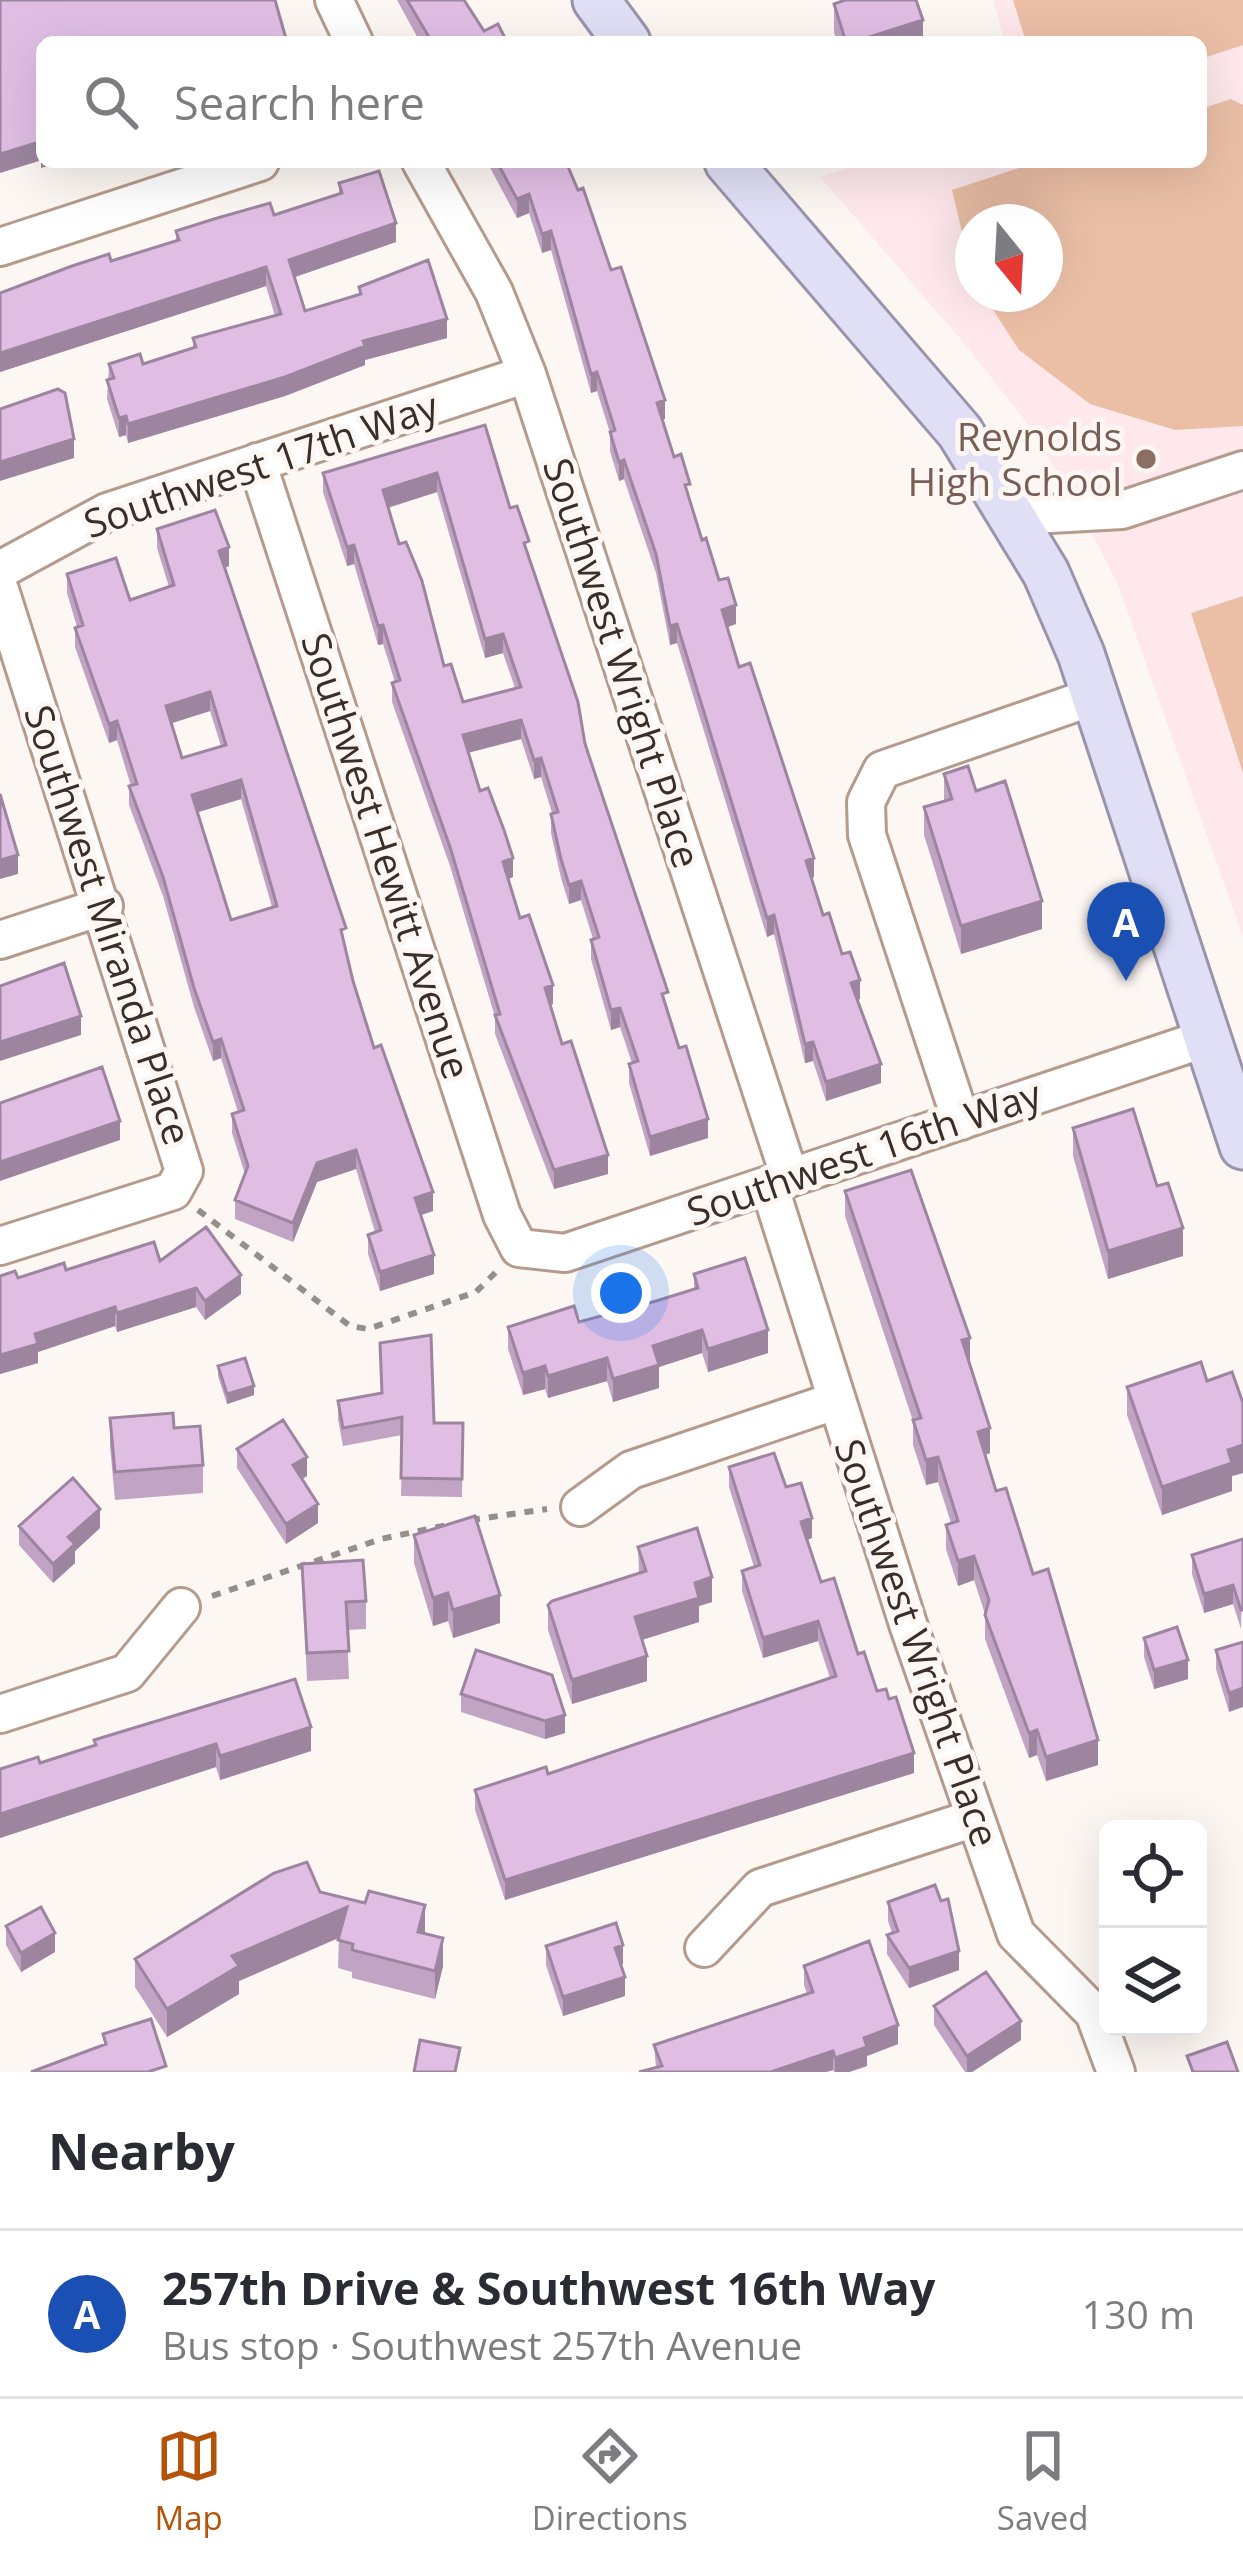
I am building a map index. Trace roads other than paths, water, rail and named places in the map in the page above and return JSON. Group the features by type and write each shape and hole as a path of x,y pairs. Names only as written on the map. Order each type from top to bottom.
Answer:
{"main road":[{"path":"596,0 622,36"},
{"path":"733,168 960,432 1014,516 1064,608 1225,1032 1243,1146"}],"street":[{"path":"334,0 351,36"},
{"path":"0,247 242,168"},
{"name":"Southwest Wright Place","path":"424,168 494,292 527,374 780,1181 835,1401 1016,1934 1094,2013 1116,2072"},
{"name":"Southwest 17th Way","path":"0,570 107,512 527,374"},
{"name":"Southwest Hewitt Avenue","path":"257,462 502,1215 519,1248"},
{"path":"1014,516 1122,510 1243,470"},
{"name":"Southwest Miranda Place","path":"0,590 183,1154 184,1172 173,1191 0,1246"},
{"path":"961,1121 867,835 866,802 882,770 1095,696"},
{"path":"0,940 104,906"},
{"name":"Southwest 16th Way","path":"519,1248 565,1253 1225,1032"},
{"path":"580,1507 631,1470 835,1401"},
{"path":"0,1714 127,1673 181,1606"},
{"path":"704,1948 760,1888 975,1818"}],"place":[{"name":"Reynolds High School","path":"1146,459"},
{"name":"257th Drive & Southwest 16th Way","path":"1126,981"}]}
